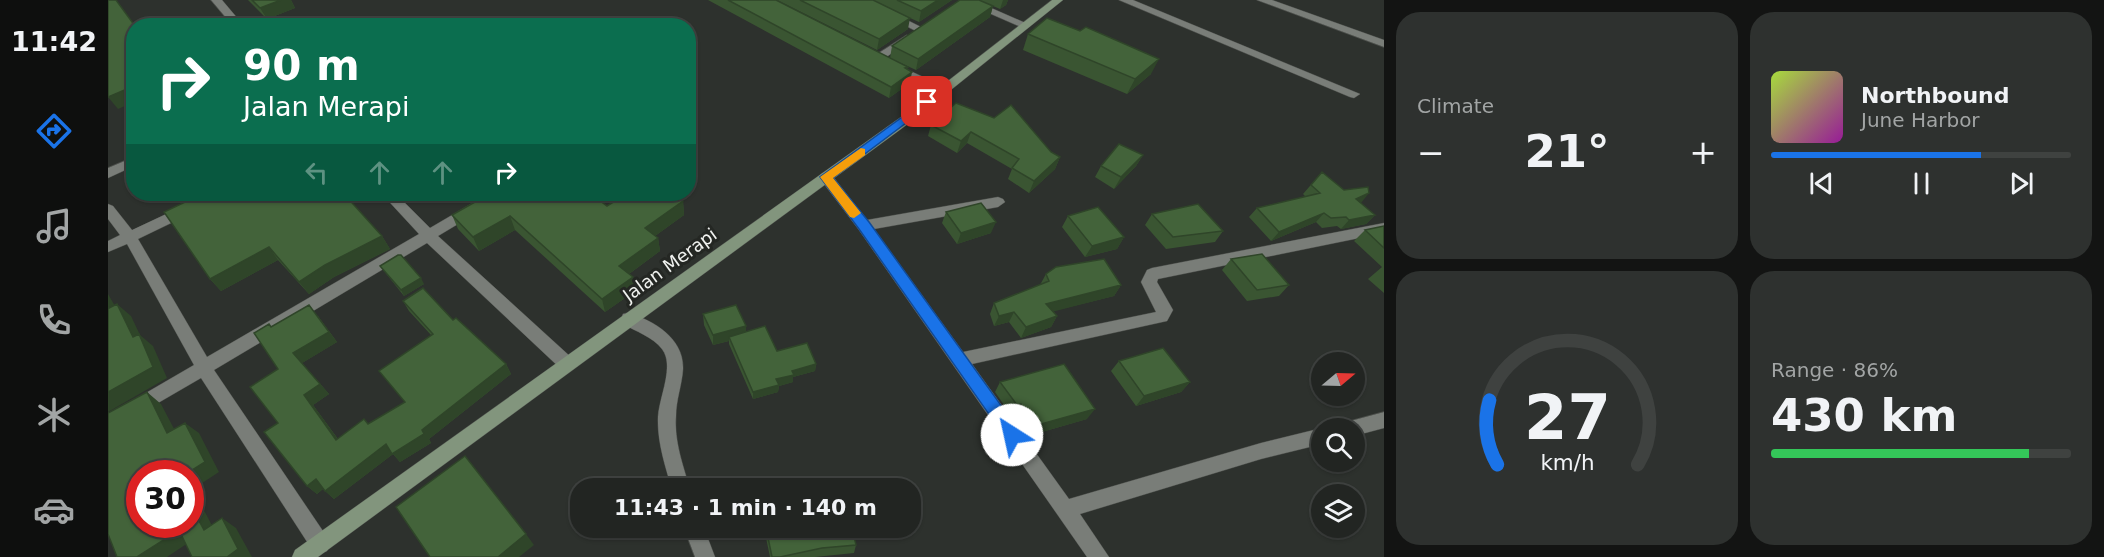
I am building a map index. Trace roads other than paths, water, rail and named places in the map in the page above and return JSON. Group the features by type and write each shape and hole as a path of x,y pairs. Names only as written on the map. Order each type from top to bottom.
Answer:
{"street":[{"path":"216,0 232,18"},
{"path":"859,0 925,26 873,56 941,90"},
{"name":"Jalan Merapi","path":"302,557 826,177 1058,0"},
{"path":"1124,0 1354,94"},
{"path":"1262,0 1384,44"},
{"path":"960,2 1025,26"},
{"path":"108,173 126,165"},
{"path":"826,177 864,226 1099,557"},
{"path":"108,248 205,201"},
{"path":"395,201 428,235 567,364"},
{"path":"108,424 486,201"},
{"path":"864,226 998,202"},
{"path":"108,209 130,237 204,368 320,544"},
{"path":"960,360 1161,317 1165,310 1149,282 1152,274 1384,228"},
{"path":"629,319 666,342 673,352 675,365 667,417 678,478"},
{"path":"1365,425 1384,420"},
{"path":"1065,509 1261,451 1311,439"},
{"path":"698,538 705,557"}]}
